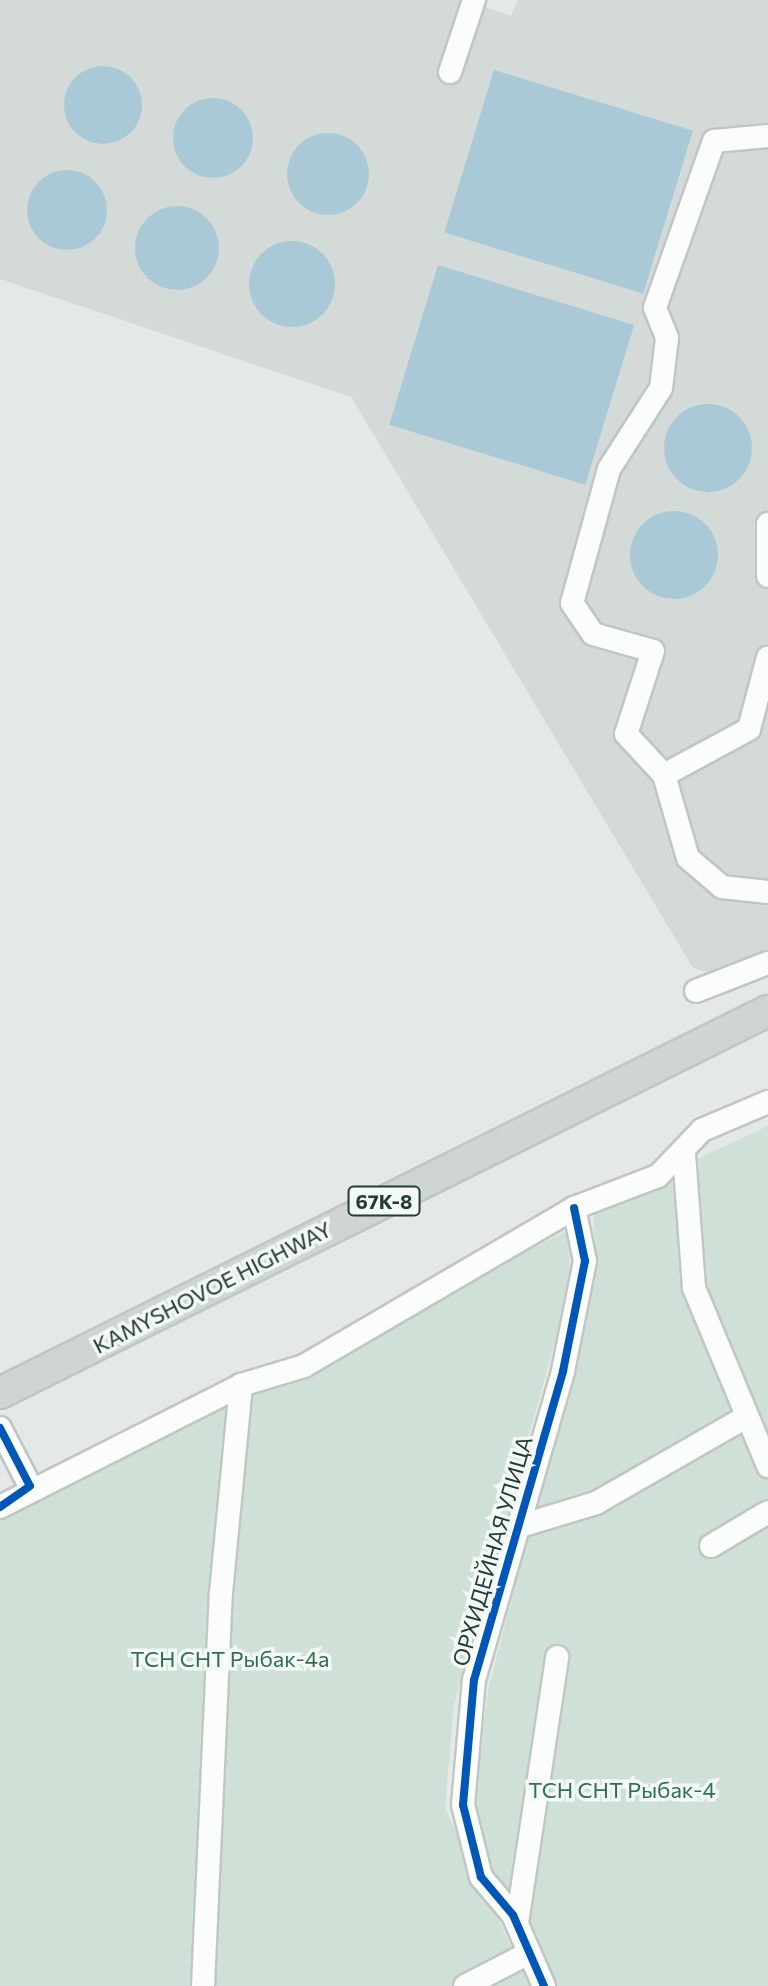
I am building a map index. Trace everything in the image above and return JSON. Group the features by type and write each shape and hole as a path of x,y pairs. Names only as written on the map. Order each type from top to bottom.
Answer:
{"main road":[{"name":"KAMYSHOVOE HIGHWAY","path":"0,1393 768,1011"}],"street":[{"path":"450,72 474,0"},
{"path":"768,136 714,141 655,308 667,338 661,388 609,469 572,603 593,634 653,651 626,734 664,775 688,858 701,874 722,887 768,892"},
{"path":"768,524 768,576"},
{"path":"664,775 749,729 768,657"},
{"path":"696,991 768,963"},
{"path":"0,1507 30,1486 241,1385 304,1366 574,1208 658,1176 684,1154 702,1130 768,1102"},
{"path":"684,1154 694,1288 768,1466"},
{"name":"ОРХИДЕЙНАЯ УЛИЦА","path":"543,1986 513,1915 481,1877 463,1805 474,1680 585,1261 574,1208"},
{"path":"203,1986 221,1593 241,1385"},
{"path":"517,1527 596,1503 746,1417"},
{"path":"0,1428 30,1486"},
{"path":"711,1546 768,1512"},
{"path":"543,1986 513,1915 534,1838 557,1657"},
{"path":"465,1986 529,1953"}],"shaded area":[{"path":"0,0 465,0 511,16 518,0 768,0 768,949 711,973 693,968 351,397 0,279"}],"green space":[{"name":"ТСН СНТ Рыбак-4","path":"768,1126 768,1986 547,1986 492,1869 473,1805 488,1691 593,1283 594,1207"},
{"name":"ТСН СНТ Рыбак-4а","path":"567,1231 571,1284 454,1705 445,1808 530,1986 0,1986 0,1513"}],"water":[{"path":"95,66 111,66 125,72 136,83 142,105 136,127 125,138 111,144 95,144 81,138 70,127 64,113 64,97 70,83 81,72"},
{"path":"494,70 693,131 643,293 444,233"},
{"path":"213,98 228,101 241,110 250,123 253,138 250,153 241,166 228,175 213,178 198,175 185,166 176,153 173,138 176,123 185,110 198,101"},
{"path":"328,133 344,136 357,145 366,158 369,174 366,190 357,203 344,212 328,215 312,212 299,203 290,190 287,174 290,158 299,145 312,136"},
{"path":"67,170 82,173 95,182 104,195 107,210 104,225 95,238 82,247 67,250 52,247 39,238 30,225 27,210 30,195 39,182 52,173"},
{"path":"177,206 193,209 212,225 219,248 216,264 200,283 177,290 161,287 142,271 135,248 138,232 154,213"},
{"path":"292,241 308,245 322,254 331,268 335,284 331,300 322,314 308,323 292,327 276,323 262,314 253,300 249,284 253,268 262,254 276,245"},
{"path":"438,265 634,325 585,485 389,425"},
{"path":"699,404 717,404 733,411 745,423 752,439 752,457 745,473 733,485 717,492 699,492 683,485 671,473 664,457 664,439 671,423 683,411"},
{"path":"674,511 699,518 711,530 718,555 711,580 699,592 674,599 649,592 637,580 630,555 637,530 649,518"}],"cycle path":[{"path":"544,1986 513,1915 481,1877 463,1805 474,1680 563,1371 585,1261 574,1208"},
{"path":"0,1428 30,1486 0,1507"}]}
